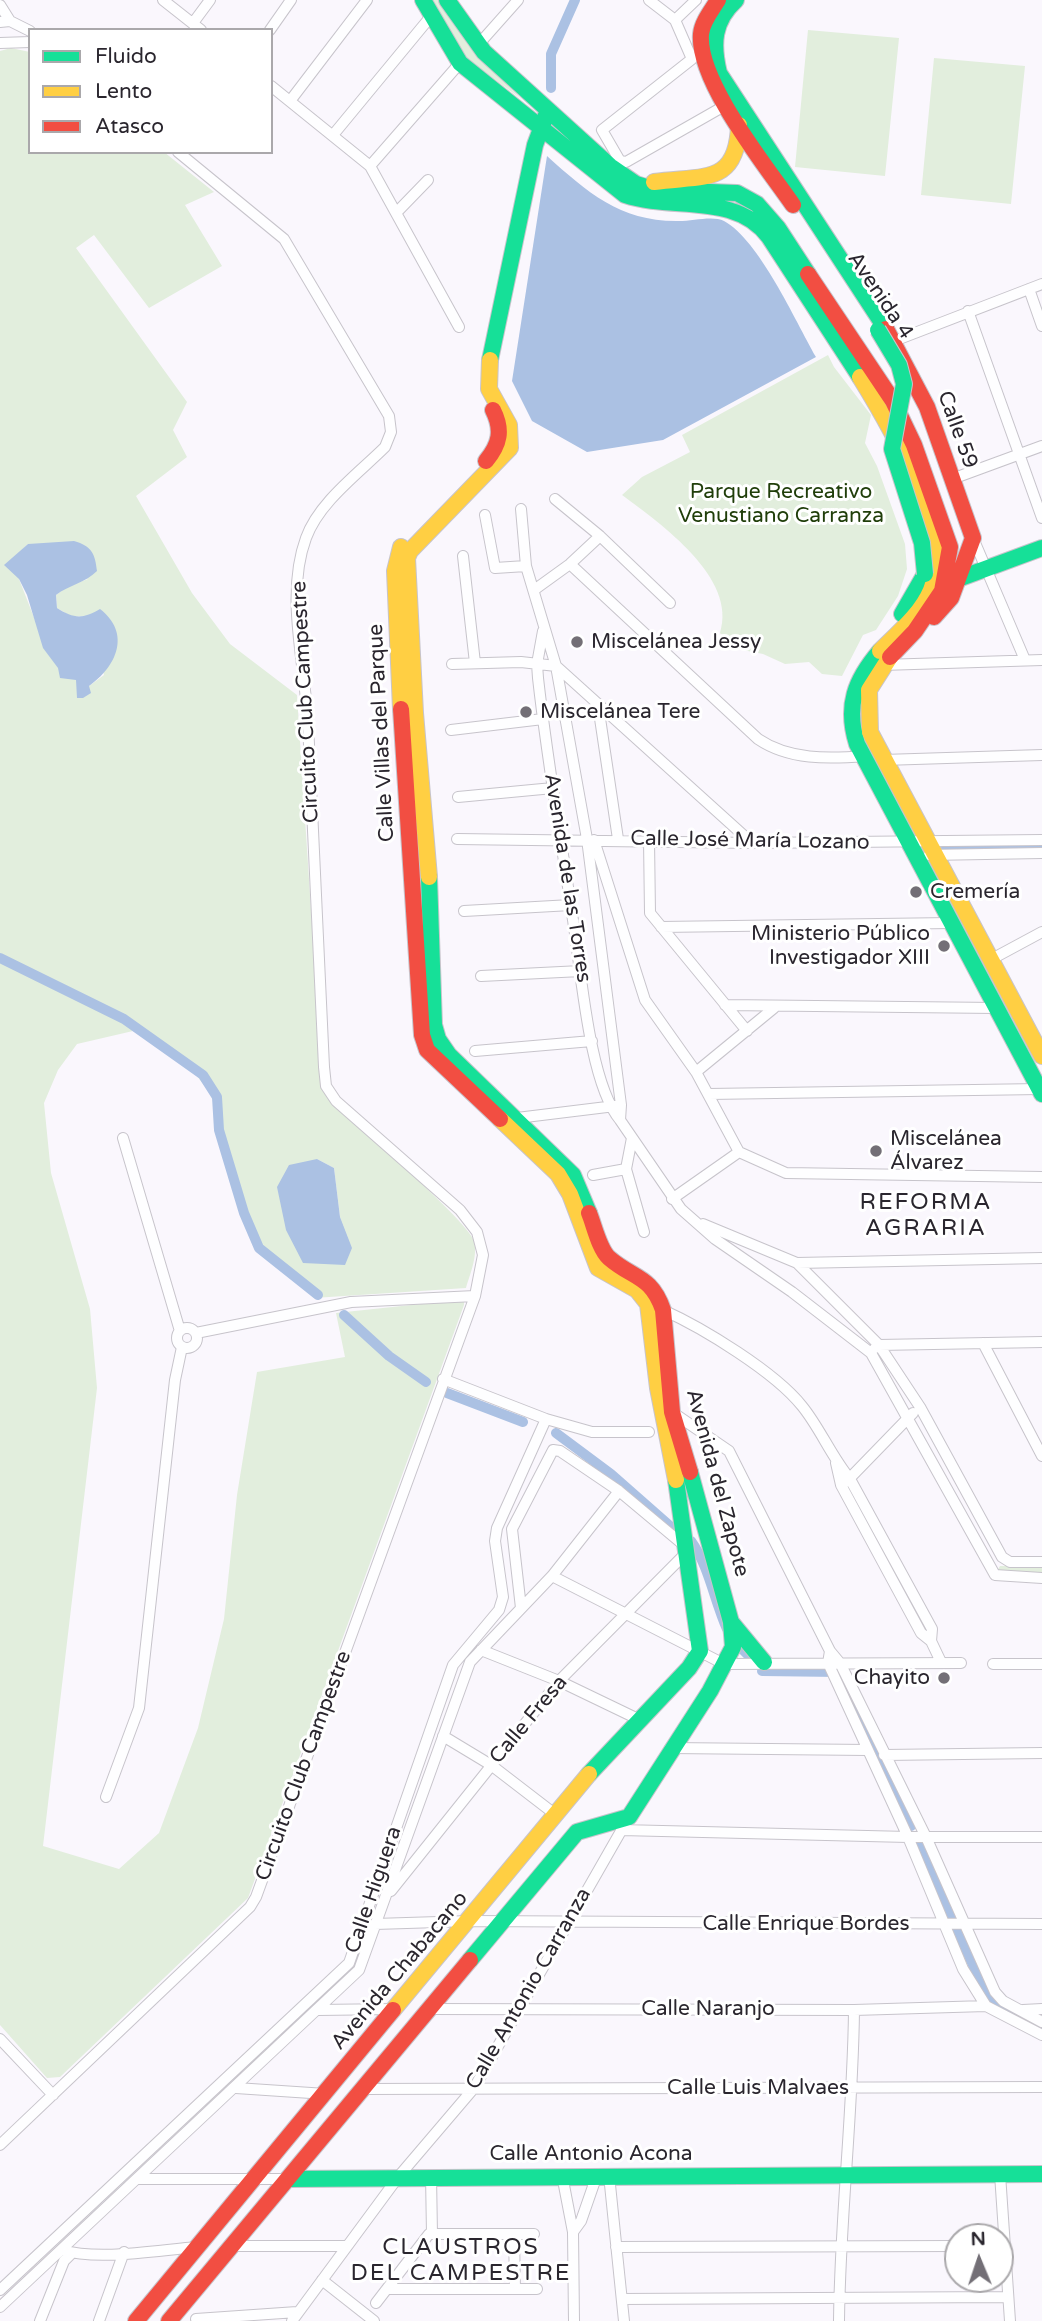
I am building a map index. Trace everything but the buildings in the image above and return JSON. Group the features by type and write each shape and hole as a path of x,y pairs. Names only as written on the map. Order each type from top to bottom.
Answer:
{"main road":[{"path":"423,0 460,64 541,116 636,184 656,190 737,193 757,204 778,228 893,401 914,445 950,547 942,591 915,631 882,665 869,690 867,704 870,732 990,960 1036,1031 1042,1056"},
{"path":"447,0 478,45 541,116 556,137 625,195 642,203 730,209 754,219 820,313 883,412 906,460 935,549 933,587 892,640 871,662 853,691 851,722 911,848 1041,1091"},
{"path":"720,8 736,0"},
{"name":"Avenida 4","path":"720,8 701,33 701,47 712,79 726,106 878,330 902,373 904,401 891,440 893,457 926,552 925,574 897,623 892,640"},
{"name":"Avenida 4","path":"720,8 712,47 719,73 894,341"},
{"name":"Calle Villas del Parque","path":"505,278 541,116"},
{"name":"Calle Villas del Parque","path":"541,116 481,386 499,420 501,432 498,448 407,540 397,556 395,571 398,664 422,1035 426,1050 558,1174 570,1194 598,1268 644,1295 657,1313"},
{"path":"636,184 720,173 736,161 739,125"},
{"path":"535,145 556,137"},
{"name":"Calle Villas del Parque","path":"498,310 489,385 511,423 513,435 510,448 410,551 407,572 432,913 434,1025 438,1039 449,1055 573,1175 599,1243 607,1256 647,1281 658,1294 657,1313"},
{"name":"Calle 59","path":"894,341 914,376 972,538"},
{"path":"915,631 932,620 951,598 972,538"},
{"path":"958,579 1042,548"},
{"name":"Avenida del Zapote","path":"657,1313 672,1412 731,1622 733,1647 724,1664"},
{"name":"Avenida del Zapote","path":"657,1313 653,1353 700,1651"},
{"path":"731,1622 764,1662"},
{"name":"Avenida Chabacano","path":"136,2321 556,1815 638,1719 689,1668 700,1651"},
{"path":"169,2321 577,1832 625,1824 724,1664"},
{"name":"Calle Antonio Acona","path":"288,2179 399,2176 1042,2174"}],"street":[{"path":"163,0 197,27 210,0"},
{"path":"271,28 291,0"},
{"path":"290,101 367,0"},
{"path":"478,45 518,0"},
{"path":"649,0 674,20 692,55 690,63 602,130 620,161 626,162 726,106"},
{"path":"674,20 696,0"},
{"path":"0,5 5,22 28,30"},
{"path":"333,135 432,15"},
{"path":"0,43 28,43"},
{"path":"370,166 460,64"},
{"path":"273,88 370,166 458,327"},
{"name":"Circuito Club Campestre","path":"0,2144 250,1907 270,1864 475,1296 483,1255 478,1232 460,1210 336,1101 326,1086 308,719 298,607 299,565 306,537 317,516 385,447 391,432 389,416 284,239 180,154"},
{"path":"396,214 428,180"},
{"path":"894,341 1042,284"},
{"path":"1028,289 1042,326"},
{"path":"968,311 1042,518"},
{"path":"952,479 1042,446"},
{"path":"555,499 600,536 670,603"},
{"name":"Avenida de las Torres","path":"520,509 526,566 543,631 556,666 590,840 615,1106"},
{"path":"485,515 495,568 526,566"},
{"path":"534,590 570,564 600,536"},
{"name":"Calle 59","path":"972,538 1025,660"},
{"path":"463,556 475,663"},
{"path":"570,564 758,739 775,750 794,755 865,756"},
{"name":"Avenida de las Torres","path":"543,631 537,664 542,719 560,839 592,1041 620,1120 672,1199 715,1239 875,1349"},
{"path":"882,665 1042,660"},
{"path":"452,664 556,666 752,843"},
{"path":"598,705 618,839"},
{"path":"451,730 542,719"},
{"path":"883,760 1042,755"},
{"path":"458,797 553,788"},
{"name":"Calle José María Lozano","path":"457,839 618,839 1042,853"},
{"path":"590,840 645,1000 696,1072 739,1152 786,1173 1042,1177"},
{"path":"649,840 648,908 747,1031"},
{"name":"Calle José María Lozano","path":"930,848 1042,840"},
{"path":"464,911 571,905"},
{"path":"661,927 951,923"},
{"path":"990,960 1042,932"},
{"path":"481,976 581,971"},
{"path":"725,1006 996,1007"},
{"path":"696,1072 774,1008"},
{"path":"475,1051 592,1041"},
{"path":"709,1094 1041,1091"},
{"path":"517,1118 615,1106"},
{"path":"106,1797 139,1708 175,1380 182,1347 177,1339 180,1331 123,1138"},
{"path":"632,1138 626,1169 645,1232"},
{"path":"672,1199 739,1152"},
{"path":"593,1175 626,1169"},
{"path":"694,1220 797,1263 1042,1258"},
{"path":"797,1263 875,1349 920,1407 998,1551 1010,1562 1042,1563"},
{"path":"196,1334 351,1302 475,1296"},
{"path":"657,1313 683,1319 780,1384 802,1405 835,1461 921,1633 931,1641 942,1662"},
{"path":"180,1331 190,1329 196,1334"},
{"path":"182,1347 194,1346 196,1334"},
{"path":"875,1349 1042,1342"},
{"path":"983,1343 1042,1456"},
{"path":"875,1349 908,1417 985,1559 999,1577 1042,1578"},
{"path":"443,1379 546,1419 592,1432 649,1432"},
{"path":"845,1482 920,1407"},
{"path":"672,1412 729,1451 830,1651 868,1750 963,1969 986,2006 1042,2035"},
{"name":"Calle Higuera","path":"0,2290 349,1963 453,1665 499,1610 503,1598 495,1541 497,1528 546,1419"},
{"path":"521,1608 512,1529 553,1450 560,1451 619,1491 686,1550"},
{"name":"Calle Higuera","path":"0,2307 67,2252 139,2179 359,1970 470,1662 552,1576 619,1491"},
{"name":"Calle Fresa","path":"385,1899 559,1681 627,1614 686,1550"},
{"path":"985,1559 998,1551"},
{"path":"552,1576 724,1664 961,1663"},
{"path":"481,1650 559,1681 638,1719"},
{"path":"834,1663 926,1837 995,1992 1003,2001 1042,2022"},
{"path":"993,1664 1042,1664"},
{"path":"443,1736 491,1765 556,1815"},
{"path":"670,1748 868,1750"},
{"path":"884,1755 1042,1753"},
{"path":"625,1824 908,1838 1042,1837"},
{"name":"Calle Antonio Carranza","path":"294,2316 399,2176 474,2088 625,1824"},
{"name":"Calle Enrique Bordes","path":"375,1924 470,1921 945,1926 1042,1924"},
{"name":"Calle Naranjo","path":"430,2009 854,2010 986,2006"},
{"path":"317,2010 396,2009"},
{"path":"1020,2010 1042,2009"},
{"path":"839,2321 845,2175 853,2087 854,2010"},
{"path":"0,2039 53,2095"},
{"name":"Calle Luis Malvaes","path":"363,2089 1042,2087"},
{"path":"236,2088 326,2094"},
{"path":"1000,2174 1001,2223"},
{"path":"562,2175 573,2232 574,2321"},
{"path":"573,2232 581,2221 588,2194 603,2175"},
{"path":"603,2175 616,2247 624,2321"},
{"path":"431,2176 432,2234"},
{"name":"Calle Antonio Acona","path":"139,2179 288,2179"},
{"path":"567,2194 588,2194"},
{"path":"376,2303 425,2237 432,2234 534,2234"},
{"path":"514,2234 514,2289"},
{"path":"616,2247 842,2244 944,2246"},
{"path":"233,2246 345,2246"},
{"path":"40,2321 67,2252 124,2252 198,2247"},
{"path":"99,2321 124,2252"},
{"path":"322,2280 368,2319"},
{"path":"387,2289 537,2289"},
{"path":"1006,2293 1010,2321"},
{"path":"622,2299 1006,2297"},
{"path":"196,2319 294,2316"}],"green space":[{"path":"428,0 442,0 468,45 521,99 464,56"},
{"path":"808,30 899,38 885,176 795,167"},
{"path":"11,48 28,52 28,154 166,154 214,192 185,205 222,266 149,308 94,235 76,248 187,402 173,430 187,457 136,496 192,593 230,644 297,695 322,1079 333,1101 453,1214 474,1241 475,1253 466,1288 314,1298 258,1249 236,1195 211,1094 189,1066 133,1031 77,1044 58,1070 44,1103 51,1173 90,1309 97,1388 43,1846 119,1869 159,1833 198,1728 224,1619 237,1495 257,1372 345,1357 336,1313 458,1300 464,1301 464,1305 248,1898 60,2077 47,2078 0,2025 0,51","holes":["28,544 45,544 88,579 68,586 56,595 57,608 72,617 88,616 104,675 89,686 76,680 35,620 19,579 22,550","317,1159 334,1168 340,1217 352,1248"]},
{"path":"934,58 1025,66 1011,204 921,195"},
{"name":"Parque Recreativo Venustiano Carranza","path":"828,355 834,367 871,415 865,443 877,466 905,544 907,569 898,596 876,630 863,635 842,676 822,674 809,662 785,664 763,654 733,648 720,633 723,612 718,592 707,573 675,537 622,495 642,477 690,452 682,435"},
{"path":"1000,1566 1042,1566 1042,1573 996,1573"}],"water":[{"path":"547,156 591,192 621,210 656,220 724,221 750,245 763,263 816,357 663,440 587,452 532,421 512,381"},
{"path":"74,541 85,545 92,552 97,571 56,595 57,608 78,616 100,609 116,629 118,639 113,660 89,686 91,693 83,698 77,698 76,680 60,678 58,668 43,648 27,595 19,579 4,565 28,544"},
{"path":"317,1159 334,1168 340,1217 352,1248 345,1265 303,1263 286,1230 277,1187 289,1165"}],"waterway":[{"path":"551,88 551,54 575,0"},
{"path":"941,849 1042,846"},
{"path":"0,958 124,1019 203,1075 217,1097 219,1130 244,1213 259,1248 318,1295"},
{"path":"344,1315 389,1356 426,1382"},
{"path":"447,1393 523,1422"},
{"path":"556,1433 611,1474 678,1533"},
{"path":"691,1541 702,1561 727,1629"},
{"path":"739,1646 750,1657"},
{"path":"762,1671 839,1672 911,1826"},
{"path":"920,1847 981,1983 999,2005 1042,2028"}],"traffic: fast":[{"path":"423,0 460,63 625,195 644,200 722,208 755,223 769,237 860,377"},
{"path":"447,0 484,52 610,166 636,184 656,190 737,193 757,204 778,228 808,274"},
{"path":"736,0 723,16 716,34 715,52 719,73 886,329"},
{"path":"490,360 535,145 548,110"},
{"path":"878,330 899,365 904,384 892,449 922,543 925,574"},
{"path":"958,579 1042,548"},
{"path":"902,614 925,574"},
{"path":"880,651 864,672 852,706 857,744 1042,1094"},
{"path":"429,877 434,1025 438,1039 449,1055 573,1175 589,1213"},
{"path":"470,1960 577,1832 629,1817 710,1691 733,1647 731,1622 690,1472"},
{"path":"589,1774 689,1668 700,1651 676,1480"},
{"path":"731,1622 764,1662"},
{"path":"288,2179 1042,2174"}],"traffic: slow":[{"path":"654,182 702,177 724,168 732,159 737,145 739,125"},
{"path":"429,877 415,713 407,558 410,551 510,448 509,425 489,389 490,360"},
{"path":"860,377 887,422 915,481 934,540 936,567 927,599 909,623 880,651"},
{"path":"401,547 395,571 401,709"},
{"path":"890,657 869,690 870,732 1042,1056"},
{"path":"500,1119 558,1174 570,1194 598,1268 637,1290 648,1304 658,1388 676,1480"},
{"path":"393,2010 589,1774"}],"traffic: jam":[{"path":"718,0 705,21 701,34 703,53 710,75 735,122 793,205"},
{"path":"808,274 893,401 914,445 950,547 942,591 915,631 890,657"},
{"path":"886,329 927,407 973,538 951,598 934,617"},
{"path":"486,461 499,437 493,410"},
{"path":"401,709 422,1035 427,1050 500,1119"},
{"path":"589,1213 605,1254 647,1284 663,1310 672,1412 690,1472"},
{"path":"169,2321 470,1960"},
{"path":"136,2321 393,2010"}],"place":[{"name":"Miscelánea Jessy","path":"577,642"},
{"name":"Miscelánea Tere","path":"526,712"},
{"name":"Cremería","path":"916,892"},
{"name":"Ministerio Público Investigador XIII","path":"944,946"},
{"name":"Miscelánea Álvarez","path":"876,1151"},
{"name":"Chayito","path":"944,1678"}],"district":[{"name":"REFORMA AGRARIA","path":"926,1216"},
{"name":"CLAUSTROS DEL CAMPESTRE","path":"461,2261"}]}
